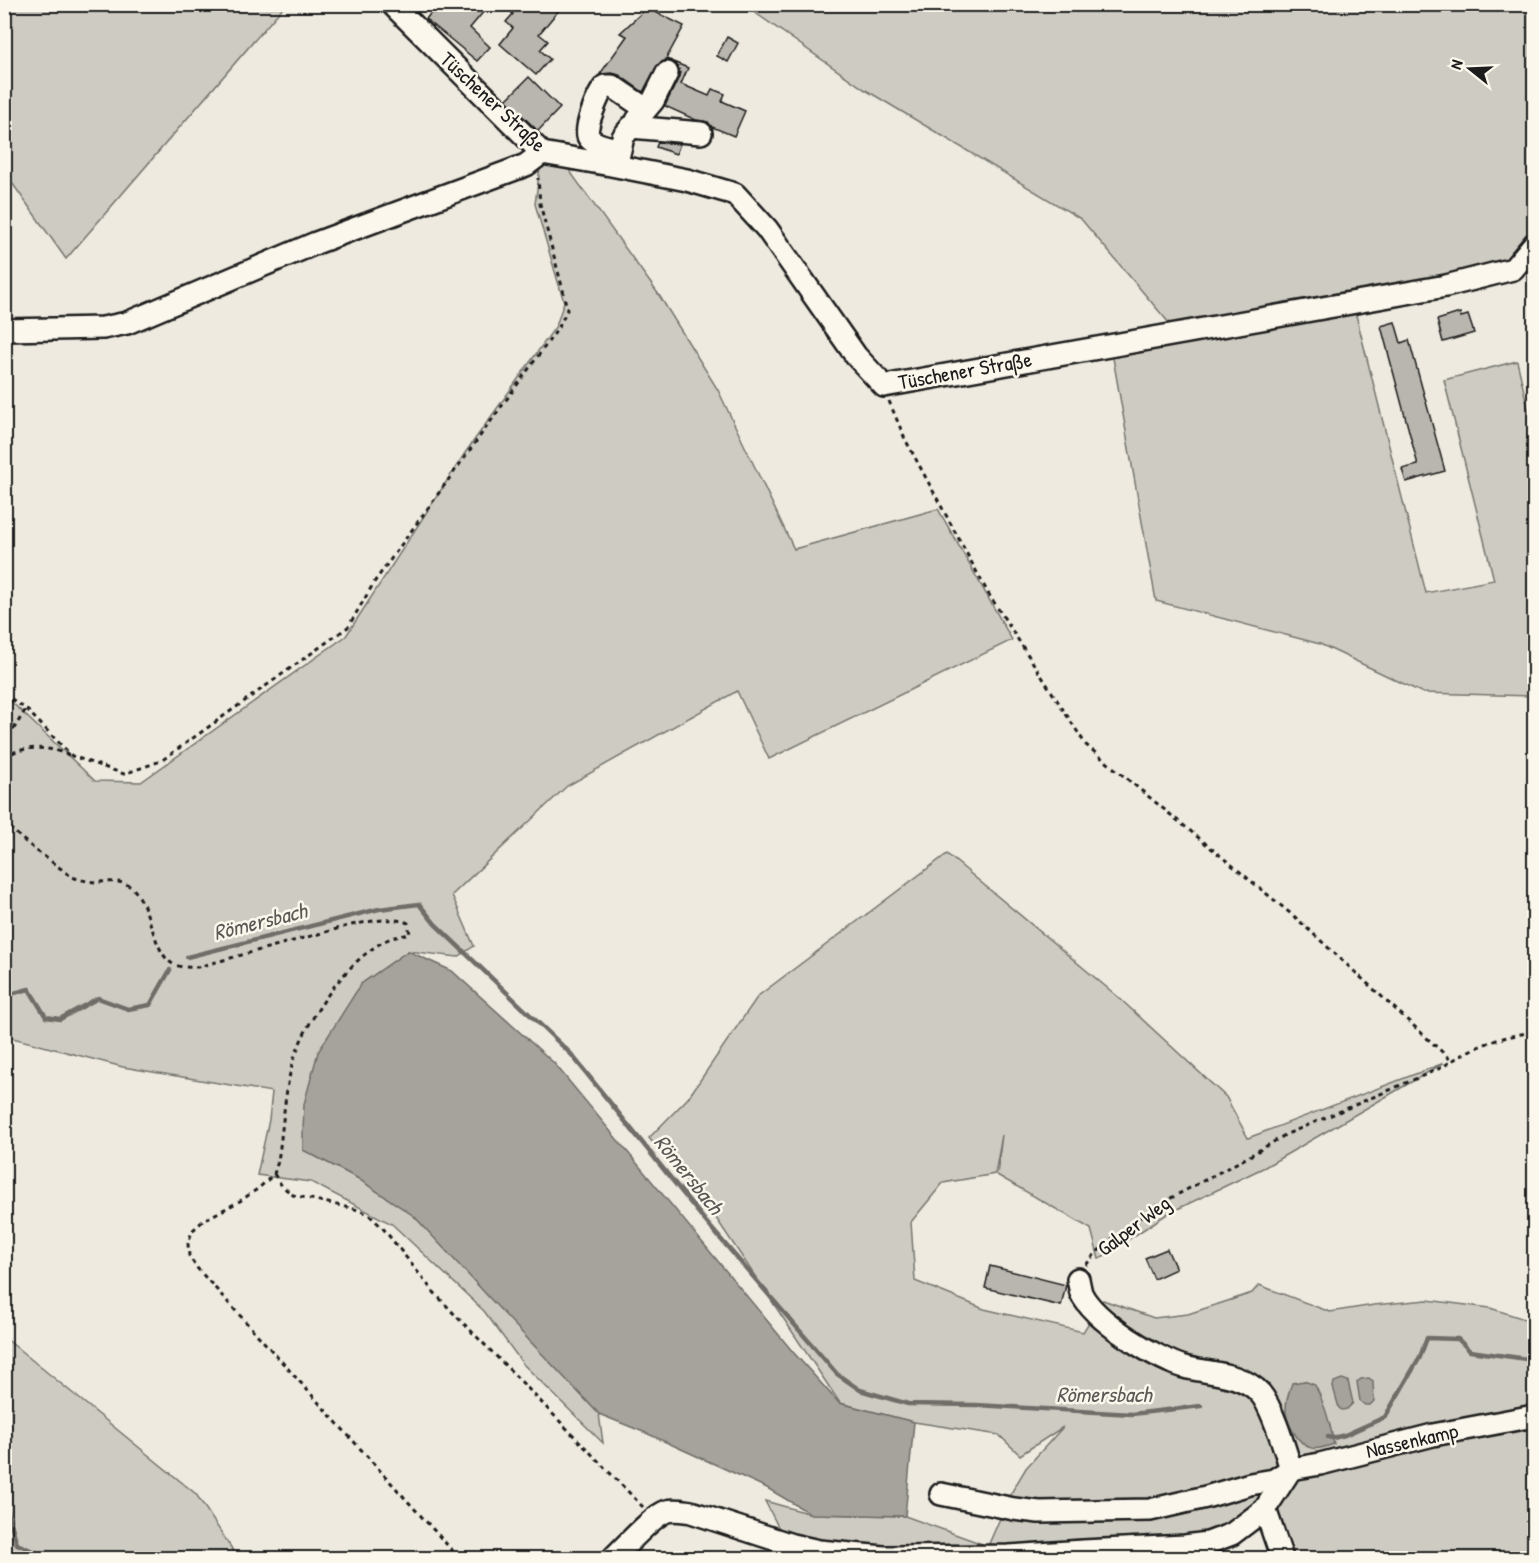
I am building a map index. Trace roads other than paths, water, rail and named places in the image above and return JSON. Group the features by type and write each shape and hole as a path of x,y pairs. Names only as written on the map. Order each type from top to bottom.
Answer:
{"street":[{"name":"Tüschener Straße","path":"392,4 542,153 618,158 735,194 767,229 856,356 884,386 1446,286 1513,269 1534,244"},
{"path":"646,109 612,86 606,86 591,116 587,136 618,158 623,137 626,132 631,127 646,109 653,100 667,73"},
{"path":"631,127 701,133"},
{"path":"4,330 102,328 127,323 316,243 526,165 542,153"},
{"path":"613,1558 655,1519 666,1512 676,1510 692,1512 767,1538 819,1551 884,1557 1009,1556 1185,1546 1208,1543 1232,1534 1265,1509 1291,1469 1261,1394 1244,1381 1186,1368 1148,1351 1121,1332 1089,1304 1081,1292 1078,1279"},
{"name":"Nassenkamp","path":"941,1494 1040,1512 1150,1510 1274,1480 1291,1469 1320,1464 1433,1435 1534,1416"},
{"path":"1265,1509 1282,1558"}],"waterway":[{"name":"Römersbach","path":"187,957 379,909 419,904 435,924 571,1054 706,1222 837,1374 860,1390 908,1404 976,1405 1132,1414 1201,1406"},
{"path":"4,992 7,995 29,989 46,1017 60,1019 98,998 128,1009 150,1005 170,970"},
{"name":"Römersbach","path":"1328,1437 1345,1435 1385,1417 1420,1357 1427,1338 1458,1339 1470,1351 1534,1360"},
{"path":"4,1505 17,1544 49,1558"}]}
